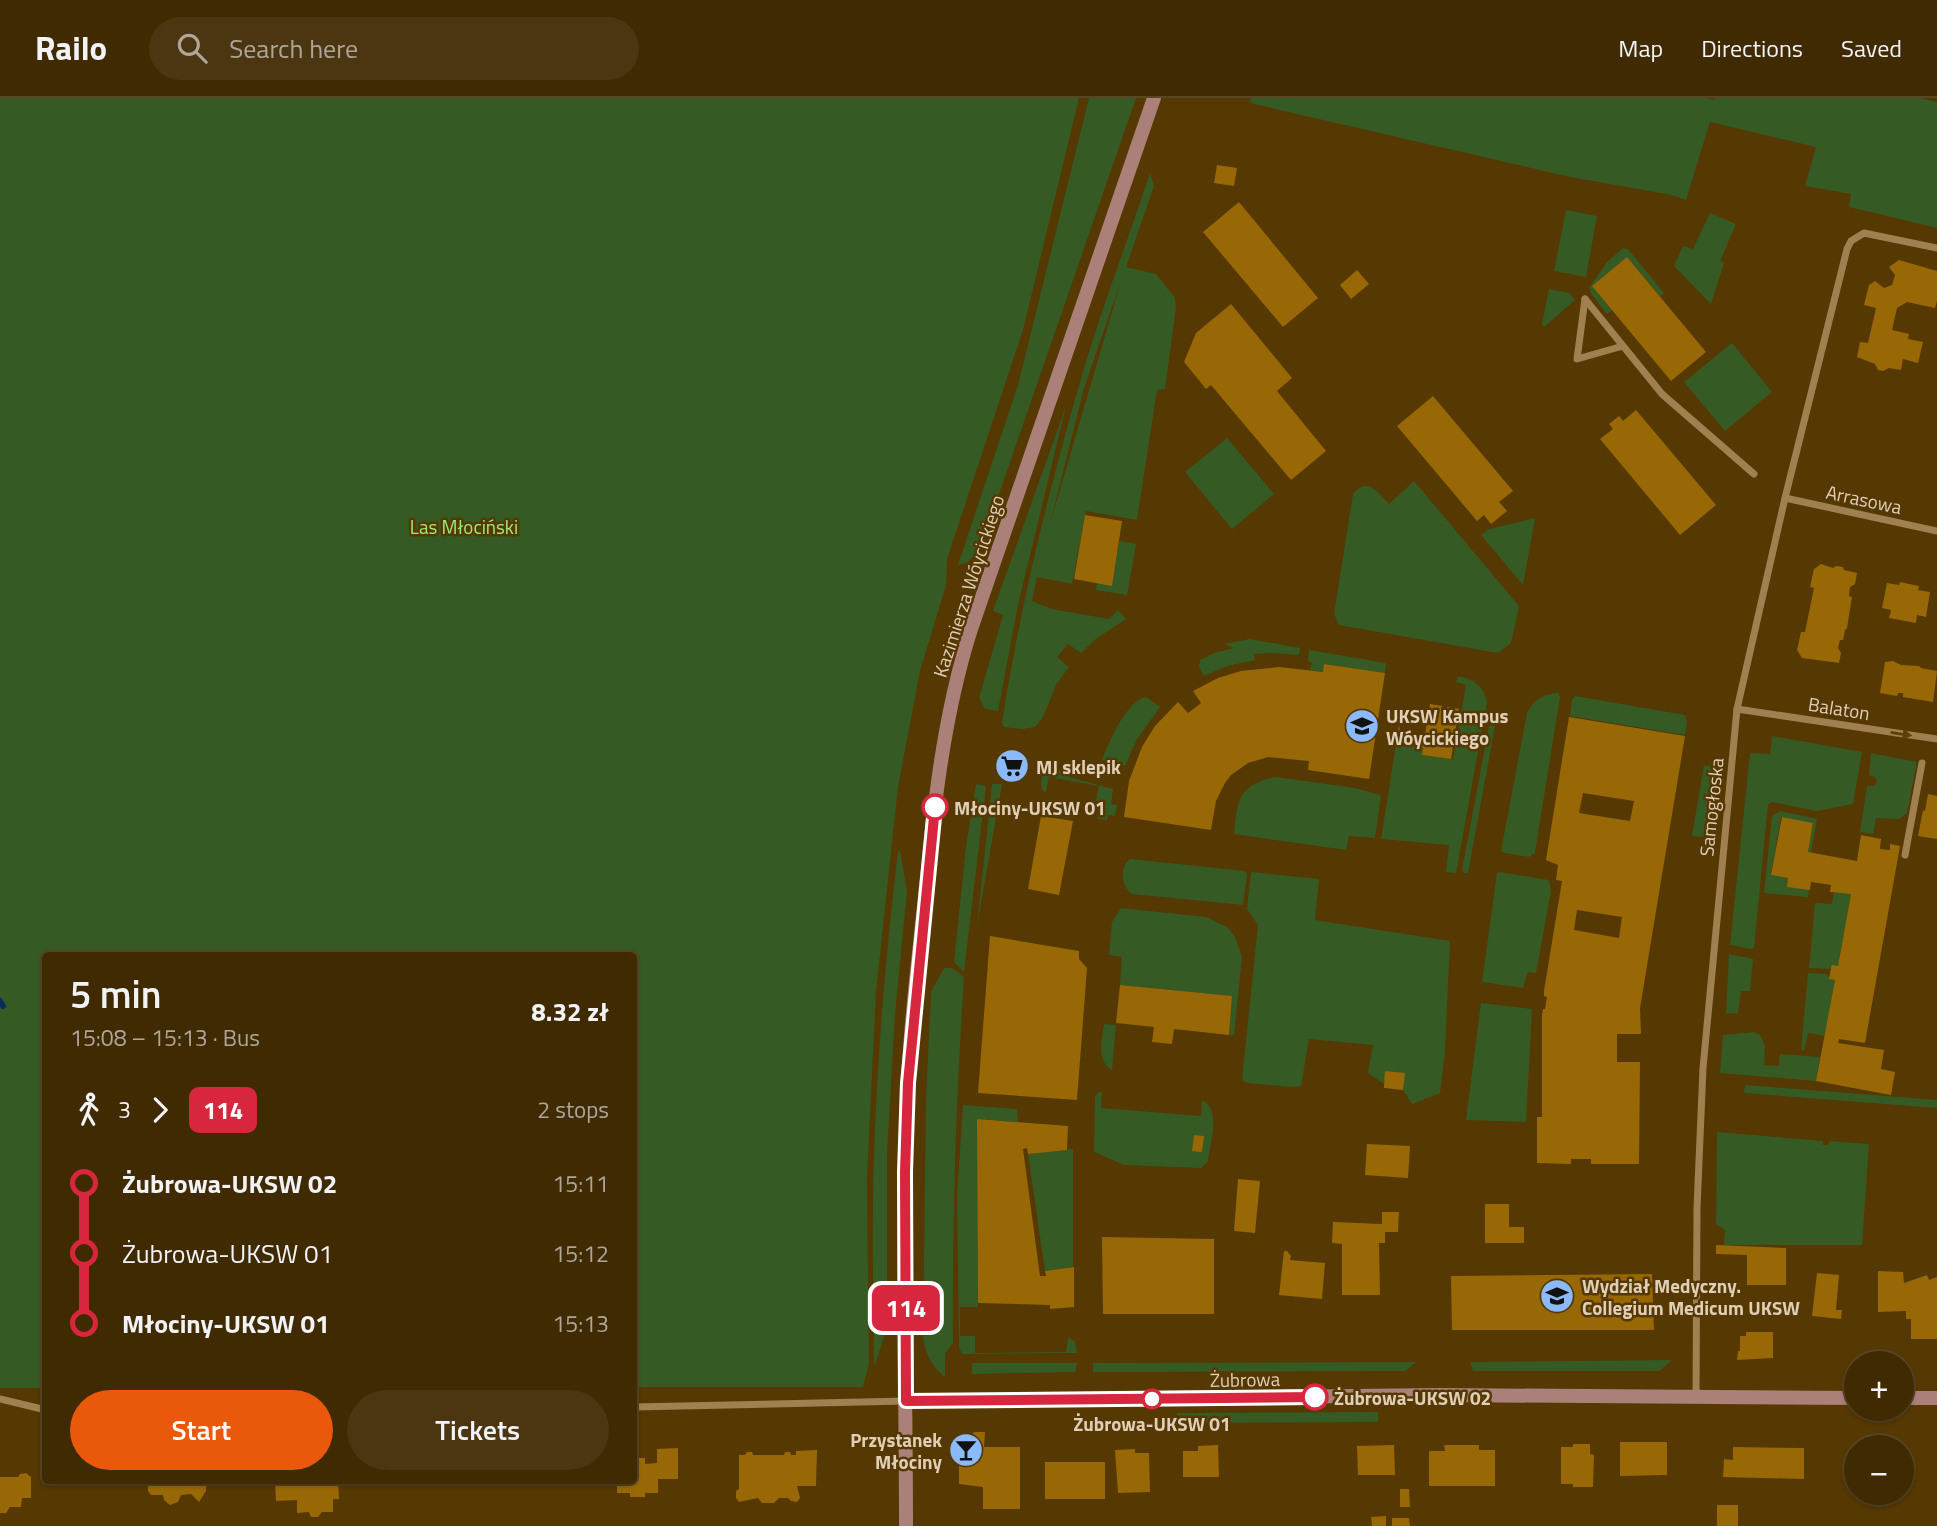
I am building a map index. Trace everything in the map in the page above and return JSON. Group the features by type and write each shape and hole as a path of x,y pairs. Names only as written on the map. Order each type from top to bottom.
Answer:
{"street":[{"name":"Kazimierza Wóycickiego","path":"906,1526 905,1172 908,1083 930,845 957,680 986,582 1154,98"},
{"name":"Samogłoska","path":"1696,1398 1697,1208 1703,1068 1737,709 1785,498 1847,249 1864,233 1937,248"},
{"path":"1623,346 1577,359 1585,299 1662,394 1754,474"},
{"name":"Arrasowa","path":"1785,498 1937,531"},
{"name":"Balaton","path":"1737,709 1937,739"},
{"path":"1905,855 1922,762"},
{"name":"Żubrowa","path":"637,1407 1438,1395 1844,1398"},
{"path":"1914,1398 1937,1398"},
{"path":"0,1399 42,1409"}],"green space":[{"name":"Las Młociński","path":"0,98 1079,98 1023,330 947,559 946,585 920,671 898,787 876,992 867,1178 869,1364 863,1387 637,1387 637,952 42,952 42,1388 0,1388"},
{"path":"1089,98 1136,98 980,549 967,563 958,565 1018,385"},
{"path":"1251,98 1920,98 1937,102 1937,228 1849,207 1851,194 1805,186 1816,147 1710,122 1686,200 1672,195 1570,177 1250,103"},
{"path":"1150,173 1154,186 1126,267 1156,274 1175,298 1176,307 1165,389 1157,390 1137,520 1086,511 1072,584 1037,577 1032,601 1052,609 1109,619 1118,610 1126,619 1093,641 1081,653 1068,644 1057,657 1069,667 1056,685 1043,717 1035,727 1004,727 1002,723 1017,635 1058,461 1090,350","holes":["1119,287 1050,524 1084,388"]},
{"path":"1566,210 1597,216 1586,277 1554,271"},
{"path":"1710,213 1736,224 1720,261 1724,263 1711,304 1674,266 1683,246 1693,249"},
{"path":"1623,248 1628,249 1664,293 1660,296 1627,257 1592,286 1612,310 1607,314 1589,288 1607,262"},
{"path":"1549,289 1569,293 1575,300 1544,327 1542,324"},
{"path":"1732,343 1772,392 1725,431 1684,382"},
{"path":"1066,406 1018,605 998,711 985,709 979,698 1003,615 993,611"},
{"path":"1227,438 1274,494 1232,529 1185,472"},
{"path":"1414,481 1519,606 1510,644 1498,653 1339,625 1334,614 1353,494 1363,486 1368,486 1389,504"},
{"path":"1535,518 1523,585 1481,535 1489,529"},
{"path":"1119,541 1136,544 1127,595 1096,590 1097,583 1112,585"},
{"path":"1250,639 1300,648 1299,655 1254,654 1255,660 1227,666 1204,676 1199,667 1200,660 1234,648 1224,644"},
{"path":"1309,650 1386,663 1385,673 1325,664 1323,672 1310,670 1312,663 1308,661"},
{"path":"1459,676 1477,684 1487,702 1456,873 1446,872 1449,845 1381,839 1396,744 1423,748 1422,755 1453,759 1466,685 1456,682"},
{"path":"1558,693 1560,697 1535,853 1529,857 1504,853 1501,851 1527,713 1539,698"},
{"path":"1575,696 1685,715 1685,735 1570,716 1572,699"},
{"path":"1146,697 1160,707 1137,739 1125,766 1102,760 1125,714"},
{"path":"1489,726 1495,726 1468,873 1464,873 1462,870"},
{"path":"1772,736 1862,752 1853,804 1817,811 1772,802 1768,804 1754,948 1751,949 1730,945 1750,753 1770,754"},
{"path":"1871,753 1917,762 1907,813 1899,819 1876,818 1873,834 1860,832 1867,786 1874,786 1877,782 1875,777 1869,775"},
{"path":"1049,765 1069,777 1113,789 1111,804 1117,805 1115,816 1108,815 1107,820 1097,819 1101,803 1096,801 1099,786 1049,777 1046,792 1043,791 1042,777"},
{"path":"1704,765 1715,767 1708,835 1692,836"},
{"path":"1276,777 1355,788 1381,795 1375,838 1349,836 1346,850 1234,834 1242,795 1254,784"},
{"path":"976,784 986,786 964,972 954,962 966,847"},
{"path":"992,784 1002,784 977,926"},
{"path":"1781,811 1817,819 1811,853 1808,852 1813,823 1781,817 1771,874 1788,878 1787,887 1809,889 1808,897 1764,893 1772,816"},
{"path":"898,851 907,891 895,1014 887,1153 887,1327 874,1368 874,1139 882,1010"},
{"path":"1130,859 1245,871 1247,875 1243,905 1132,894 1128,891 1123,877 1124,867"},
{"path":"1251,872 1319,879 1315,920 1450,941 1445,1051 1440,1093 1412,1104 1403,1090 1404,1073 1384,1084 1368,1073 1373,1045 1309,1039 1301,1086 1246,1083 1242,1079 1258,925 1247,909"},
{"path":"1499,872 1549,880 1551,891 1536,973 1528,972 1523,988 1482,982"},
{"path":"1834,892 1851,894 1838,966 1828,969 1809,968 1815,903 1832,904"},
{"path":"1121,908 1206,917 1227,927 1235,937 1242,957 1234,1035 1229,1035 1232,996 1120,985 1122,957 1109,955 1112,922"},
{"path":"1729,954 1753,959 1750,991 1741,991 1738,1013 1726,1014"},
{"path":"944,968 952,968 964,977 955,1160 953,1343 945,1353 945,1377 930,1359 923,1335 926,1100 931,992"},
{"path":"1808,973 1827,974 1830,979 1835,980 1825,1036 1808,1033 1804,1051 1801,1050"},
{"path":"1481,1003 1532,1009 1526,1122 1466,1120"},
{"path":"1104,1024 1116,1025 1112,1070 1102,1056"},
{"path":"1754,1032 1760,1035 1765,1045 1764,1065 1779,1066 1780,1054 1820,1057 1816,1081 1720,1073 1723,1035"},
{"path":"1745,1085 1937,1100 1937,1108 1744,1093"},
{"path":"1102,1092 1101,1108 1201,1116 1202,1100 1212,1111 1213,1119 1208,1161 1201,1168 1124,1165 1094,1152 1095,1097"},
{"path":"963,1105 1017,1109 1018,1122 977,1119 978,1307 960,1307 960,1336 975,1336 975,1353 1066,1352 1068,1338 1075,1341 1077,1353 962,1354 959,1347 957,1196"},
{"path":"1717,1132 1823,1141 1823,1145 1828,1145 1829,1141 1869,1144 1862,1245 1724,1245 1725,1230 1716,1224"},
{"path":"1073,1149 1073,1267 1045,1271 1028,1154"},
{"path":"1672,1360 1659,1371 1473,1371 1470,1362"},
{"path":"1416,1362 1405,1371 1093,1372 1093,1363"},
{"path":"972,1363 1077,1363 1075,1372 972,1374"},
{"path":"1378,1412 1378,1422 1177,1423 1177,1413"}],"building":[{"path":"1217,165 1237,168 1234,186 1214,183"},
{"path":"1239,202 1318,298 1283,327 1203,232"},
{"path":"1627,257 1706,352 1671,381 1592,286"},
{"path":"1899,260 1937,271 1937,301 1935,308 1907,302 1897,308 1892,330 1909,334 1908,339 1923,342 1918,363 1903,359 1901,370 1889,368 1883,371 1878,370 1875,364 1857,357 1860,342 1868,343 1876,308 1864,305 1869,285 1875,281 1884,288 1892,285 1895,275 1889,267"},
{"path":"1357,270 1369,284 1351,299 1340,285"},
{"path":"1231,304 1292,378 1277,391 1326,451 1291,480 1211,385 1206,389 1184,362 1196,333"},
{"path":"1433,396 1513,491 1499,502 1507,511 1491,524 1484,515 1477,521 1397,426"},
{"path":"1636,410 1716,505 1680,535 1600,439 1613,429 1609,424 1619,416 1623,421"},
{"path":"1085,515 1122,521 1112,586 1074,579"},
{"path":"1821,564 1833,568 1843,567 1844,570 1857,573 1855,584 1850,587 1849,596 1852,597 1847,628 1838,648 1841,653 1839,663 1802,658 1797,650 1801,632 1805,632 1814,588 1810,587 1814,569"},
{"path":"1900,582 1919,586 1918,590 1930,592 1926,617 1917,615 1916,623 1889,618 1891,610 1882,608 1887,583 1899,585"},
{"path":"1893,661 1901,665 1937,671 1933,702 1903,697 1903,693 1898,693 1897,696 1880,693 1885,662"},
{"path":"1324,664 1385,673 1369,779 1308,770 1309,761 1268,757 1248,763 1231,775 1216,801 1211,830 1124,817 1129,781 1142,747 1155,726 1178,702 1188,713 1201,703 1193,691 1218,678 1241,671 1279,667 1323,672"},
{"path":"1430,704 1442,706 1441,709 1459,709 1451,759 1422,755 1423,748 1396,743 1399,725 1400,731 1425,735"},
{"path":"1569,717 1685,736 1640,1008 1641,1034 1617,1034 1617,1062 1640,1062 1639,1164 1591,1164 1591,1159 1571,1159 1571,1164 1537,1163 1537,1117 1542,1117 1542,1015 1547,997 1544,996 1544,991 1562,881 1556,880 1558,865 1546,860","holes":["1583,793 1634,801 1630,821 1579,813","1577,910 1622,917 1619,938 1574,930"]},
{"name":"MJ sklepik","path":"1007,753 1022,755 1018,780 1003,777"},
{"path":"1928,794 1937,796 1937,839 1918,836"},
{"path":"1041,816 1073,821 1059,895 1028,889"},
{"path":"1782,817 1813,823 1808,852 1857,861 1861,835 1881,839 1880,849 1890,850 1890,844 1900,846 1865,1043 1839,1039 1838,1043 1884,1050 1881,1069 1895,1072 1891,1095 1816,1081 1835,980 1829,979 1831,968 1832,965 1838,966 1851,894 1830,892 1831,885 1811,882 1810,890 1787,887 1788,878 1771,875"},
{"path":"990,936 1079,951 1079,959 1087,968 1077,1100 978,1093"},
{"path":"1120,985 1232,996 1229,1035 1174,1029 1172,1044 1152,1042 1154,1027 1116,1023"},
{"path":"1385,1071 1405,1073 1403,1090 1384,1088"},
{"path":"977,1119 1068,1126 1067,1150 1028,1154 1027,1148 1023,1149 1040,1276 1046,1276 1045,1271 1074,1267 1074,1307 1050,1309 1050,1305 978,1303"},
{"path":"1194,1135 1204,1136 1202,1152 1192,1151"},
{"path":"1367,1144 1410,1146 1408,1178 1365,1175"},
{"path":"1238,1179 1260,1181 1255,1233 1234,1231"},
{"path":"1485,1204 1509,1204 1509,1227 1524,1227 1524,1243 1485,1243"},
{"path":"1382,1212 1399,1212 1398,1232 1385,1232 1385,1243 1379,1243 1380,1295 1342,1295 1342,1244 1332,1243 1333,1222 1382,1224"},
{"path":"1102,1237 1214,1239 1214,1314 1103,1314"},
{"path":"1716,1245 1786,1248 1786,1285 1747,1285 1747,1255 1716,1254"},
{"path":"1284,1251 1291,1256 1290,1260 1325,1263 1322,1299 1279,1295"},
{"path":"1878,1271 1903,1272 1904,1283 1927,1275 1929,1280 1937,1277 1937,1339 1911,1339 1911,1319 1906,1319 1906,1311 1878,1312"},
{"path":"1817,1273 1839,1275 1836,1310 1842,1310 1841,1319 1812,1316"},
{"path":"1652,1274 1654,1330 1452,1330 1451,1276"},
{"path":"1746,1332 1773,1332 1773,1358 1737,1360 1740,1336 1746,1336"},
{"path":"974,1432 985,1432 984,1447 1020,1447 1020,1509 983,1509 983,1487 959,1484 959,1447"},
{"path":"1620,1442 1667,1442 1667,1475 1620,1476"},
{"path":"1573,1444 1590,1444 1590,1454 1594,1455 1593,1487 1561,1484 1561,1447 1573,1447"},
{"path":"1218,1445 1219,1477 1183,1477 1183,1451 1198,1451 1198,1446"},
{"path":"1394,1445 1395,1475 1358,1475 1357,1446"},
{"path":"1444,1445 1479,1445 1479,1450 1495,1450 1495,1486 1429,1486 1429,1451 1445,1451"},
{"path":"1733,1447 1804,1448 1804,1479 1723,1477 1724,1459 1733,1460"},
{"path":"678,1448 678,1479 658,1479 658,1493 645,1493 645,1497 630,1497 630,1493 617,1493 617,1484 637,1484 637,1458 645,1458 645,1464 657,1463 657,1449"},
{"path":"1135,1449 1135,1453 1149,1453 1150,1492 1118,1493 1115,1450"},
{"path":"817,1450 816,1486 797,1486 800,1498 797,1502 779,1498 774,1503 762,1503 758,1498 739,1502 736,1498 736,1491 739,1489 739,1455 752,1452 753,1455 784,1455 785,1452 790,1452 791,1455 796,1455 796,1451"},
{"path":"1045,1462 1105,1462 1105,1499 1045,1499"},
{"path":"26,1473 31,1477 31,1498 22,1498 21,1507 10,1507 6,1513 0,1513 0,1477 18,1477"},
{"path":"148,1484 206,1484 206,1491 199,1502 191,1494 181,1495 178,1502 170,1505 163,1495 151,1495"},
{"path":"275,1484 338,1484 339,1499 333,1499 333,1512 322,1512 318,1517 311,1517 309,1512 297,1513 297,1500 276,1501"},
{"path":"1400,1489 1409,1489 1410,1507 1400,1507"},
{"path":"1717,1505 1738,1505 1738,1526 1717,1526"},
{"path":"1386,1516 1386,1526 1372,1526 1371,1517"},
{"path":"1392,1518 1409,1518 1410,1526 1392,1526"}],"waterway":[{"path":"0,1001 3,1006"}],"bus line":[{"name":"114","path":"935,807 908,1083 905,1172 906,1401 1315,1397"}],"place":[{"name":"UKSW Kampus Wóycickiego","path":"1362,726"},
{"name":"MJ sklepik","path":"1012,766"},
{"name":"Młociny-UKSW 01","path":"935,807"},
{"name":"Wydział Medyczny. Collegium Medicum UKSW","path":"1557,1296"},
{"name":"Żubrowa-UKSW 02","path":"1315,1397"},
{"name":"Żubrowa-UKSW 01","path":"1152,1399"},
{"name":"Przystanek Młociny","path":"966,1450"}]}
